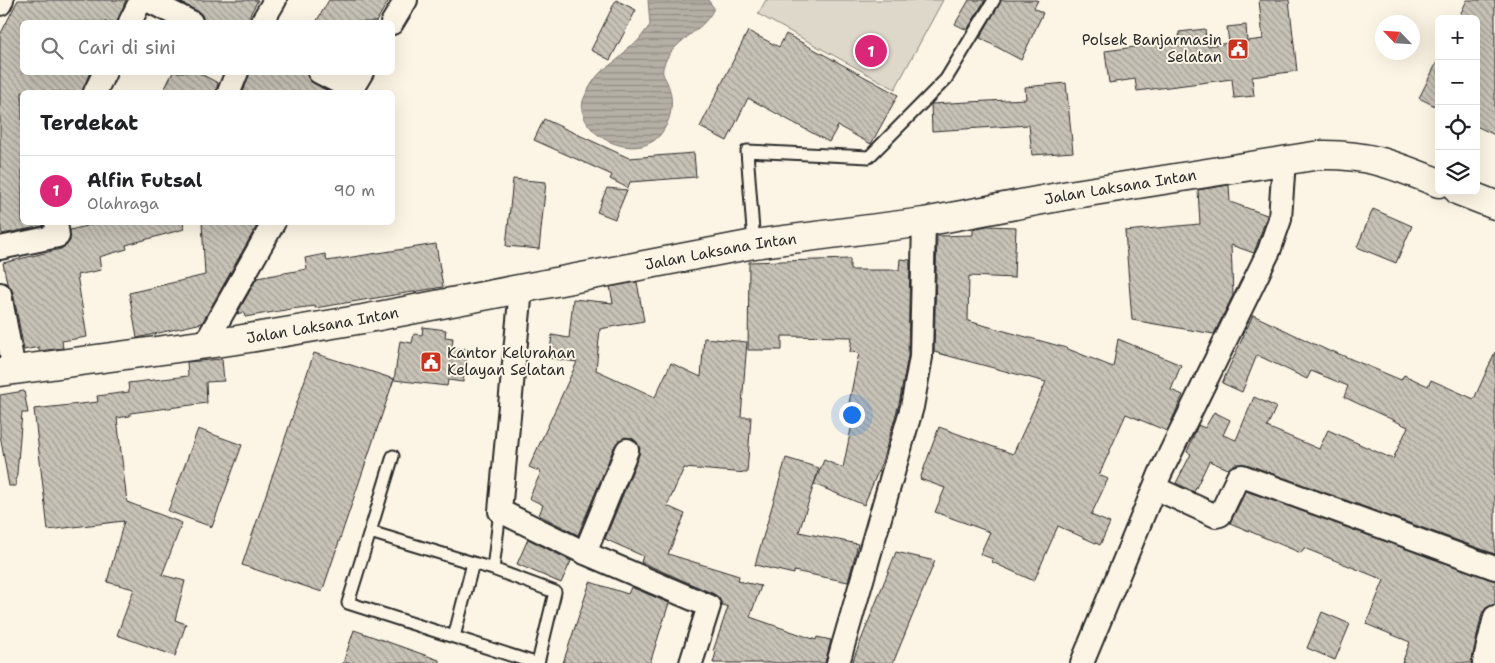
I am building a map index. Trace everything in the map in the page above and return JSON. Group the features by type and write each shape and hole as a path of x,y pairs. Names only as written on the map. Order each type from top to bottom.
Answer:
{"street":[{"path":"0,4 2,0"},
{"path":"131,20 141,0"},
{"path":"147,0 186,20"},
{"path":"263,20 275,0"},
{"path":"394,20 406,0"},
{"path":"96,90 103,75"},
{"path":"229,90 236,75"},
{"path":"327,75 355,85"},
{"name":"Jalan Laksana Intan","path":"7,371 205,344 362,319 754,244 924,222 1320,155 1359,156 1379,160 1435,181"},
{"path":"1082,663 1155,488 1269,251 1280,219 1284,160"},
{"path":"1469,195 1495,205"},
{"path":"838,663 912,407 921,357 924,222"},
{"path":"0,248 58,236 56,225"},
{"path":"205,344 272,225"},
{"path":"522,288 500,511 586,553 709,606 691,663"},
{"path":"0,294 7,371"},
{"path":"586,553 627,450"},
{"path":"1155,488 1216,516 1220,515 1238,477 1242,476 1495,568"},
{"path":"1484,663 1495,617"}],"lane":[{"path":"754,244 748,151 869,157 946,79 994,0"},
{"path":"370,532 493,569 555,592 536,663 348,603 393,456"},
{"path":"493,569 500,511"},
{"path":"454,637 473,563"}],"shaded area":[{"path":"648,0 708,0 714,8 703,24 680,43 667,58 663,72 671,96 671,110 664,129 660,135 649,143 637,147 623,146 610,142 588,125 583,113 583,101 590,86 599,74 619,58 628,47 637,42 650,25"},
{"path":"766,0 943,0 895,89 758,14"}],"building":[{"path":"18,0 126,0 118,20 20,20 20,75 89,75 83,90 20,90 20,225 43,226 2,234 0,223 0,35"},
{"path":"176,0 258,0 247,20 203,20 202,15"},
{"path":"329,0 389,0 377,20 317,20"},
{"path":"616,0 636,10 610,60 591,50"},
{"path":"969,0 985,0 967,30 955,24"},
{"path":"1001,0 1038,0 1034,8 1043,13 1021,60 980,38"},
{"name":"Polsek Banjarmasin Selatan","path":"1259,0 1289,0 1297,71 1252,77 1254,96 1234,98 1232,79 1137,91 1135,79 1109,83 1105,51 1180,41 1179,32 1205,29 1207,46 1229,43 1227,27 1246,25 1247,41 1263,39"},
{"path":"1467,0 1495,0 1495,135 1480,128 1480,15 1460,15"},
{"path":"748,31 779,47 786,34 898,95 871,144 838,126 829,142 748,98 727,141 700,127"},
{"path":"1435,66 1435,106 1419,98"},
{"path":"172,75 203,75 218,83 216,90 164,90"},
{"path":"249,75 308,75 313,83 326,90 244,90"},
{"path":"1066,83 1073,152 1032,155 1029,125 932,131 931,104 1026,99 1025,87"},
{"path":"544,119 629,158 694,153 696,177 630,182 628,188 610,179 612,175 534,140"},
{"path":"513,179 546,182 539,249 506,246"},
{"path":"1229,185 1230,202 1267,216 1254,253 1231,245 1233,295 1214,334 1132,320 1125,231 1200,224 1198,190"},
{"path":"607,188 627,190 615,219 597,212"},
{"path":"1373,209 1412,226 1396,263 1357,247"},
{"path":"90,225 183,225 184,229 126,245 127,249 99,257 101,270 77,275 87,337 62,341 63,348 39,351 39,347 24,350 13,292 7,283 3,263 61,249 70,241 70,230"},
{"path":"202,225 257,225 202,323 137,338 129,293 205,275"},
{"path":"987,226 1016,227 1014,278 969,276 968,321 1063,347 1113,367 1118,339 1181,365 1171,390 1183,395 1167,431 1126,414 1099,475 1108,479 1091,515 1110,523 1100,545 1058,526 1034,581 992,562 993,559 980,554 990,532 935,512 945,488 920,479 939,427 1013,454 1046,382 934,352 937,236 973,235 973,229"},
{"path":"436,244 443,287 315,308 315,306 291,309 245,317 244,312 237,314 257,278 307,269 305,258 325,254 327,261"},
{"path":"850,259 850,270 899,270 900,259 910,260 908,356 899,404 882,462 864,505 814,484 824,460 843,468 855,409 848,408 859,353 850,352 852,337 782,336 782,350 748,350 749,262"},
{"path":"637,282 644,321 600,329 596,370 655,397 671,363 701,377 704,338 747,342 741,417 751,417 747,473 684,468 667,506 685,514 668,554 739,576 738,581 761,586 750,617 816,640 817,637 831,640 825,663 713,663 716,652 713,651 728,607 722,605 719,598 714,594 641,562 643,556 605,539 639,455 640,448 632,438 625,437 615,445 578,535 539,515 543,505 529,498 541,472 529,467 577,362 549,358 552,335 569,338 573,299 613,303 610,287"},
{"path":"1253,315 1331,352 1401,380 1404,375 1428,386 1431,380 1474,399 1495,352 1495,554 1246,464 1235,464 1228,469 1209,461 1194,492 1176,483 1191,454 1187,452 1198,425 1205,428 1214,412 1230,420 1223,435 1236,440 1254,397 1276,407 1267,427 1319,449 1328,430 1393,459 1408,427 1344,397 1348,386 1311,371 1307,379 1257,355 1242,392 1222,383"},
{"name":"Kantor Kelurahan Kelayan Selatan","path":"423,327 446,330 445,337 453,338 452,348 468,349 463,382 448,380 447,386 394,380 400,341 412,343 414,334 422,335"},
{"path":"314,353 394,379 322,592 242,565"},
{"path":"222,359 224,381 206,382 207,403 130,413 130,416 117,418 127,502 182,523 162,575 185,581 175,620 186,624 175,656 117,635 134,589 107,582 124,521 48,530 34,409 98,402 97,396 129,392 128,383 188,376 187,362"},
{"path":"24,391 28,413 22,413 16,486 9,486 0,435 0,395"},
{"path":"198,429 242,445 212,527 168,511"},
{"path":"786,458 819,468 799,532 858,544 848,582 794,571 794,574 755,565"},
{"path":"1246,491 1495,581 1495,604 1486,608 1482,613 1471,663 1402,663 1410,642 1366,624 1384,580 1304,548 1301,553 1230,523"},
{"path":"528,539 571,561 561,583 517,564"},
{"path":"896,552 935,561 893,663 852,663"},
{"path":"590,582 628,594 631,587 669,603 650,663 563,663"},
{"path":"1322,612 1350,624 1335,660 1307,648"},
{"path":"354,630 439,660 439,663 343,663"}],"place":[{"name":"Polsek Banjarmasin Selatan","path":"1238,49"},
{"name":"Alfin Futsal","path":"871,51"},
{"name":"Kantor Kelurahan Kelayan Selatan","path":"431,362"}]}
